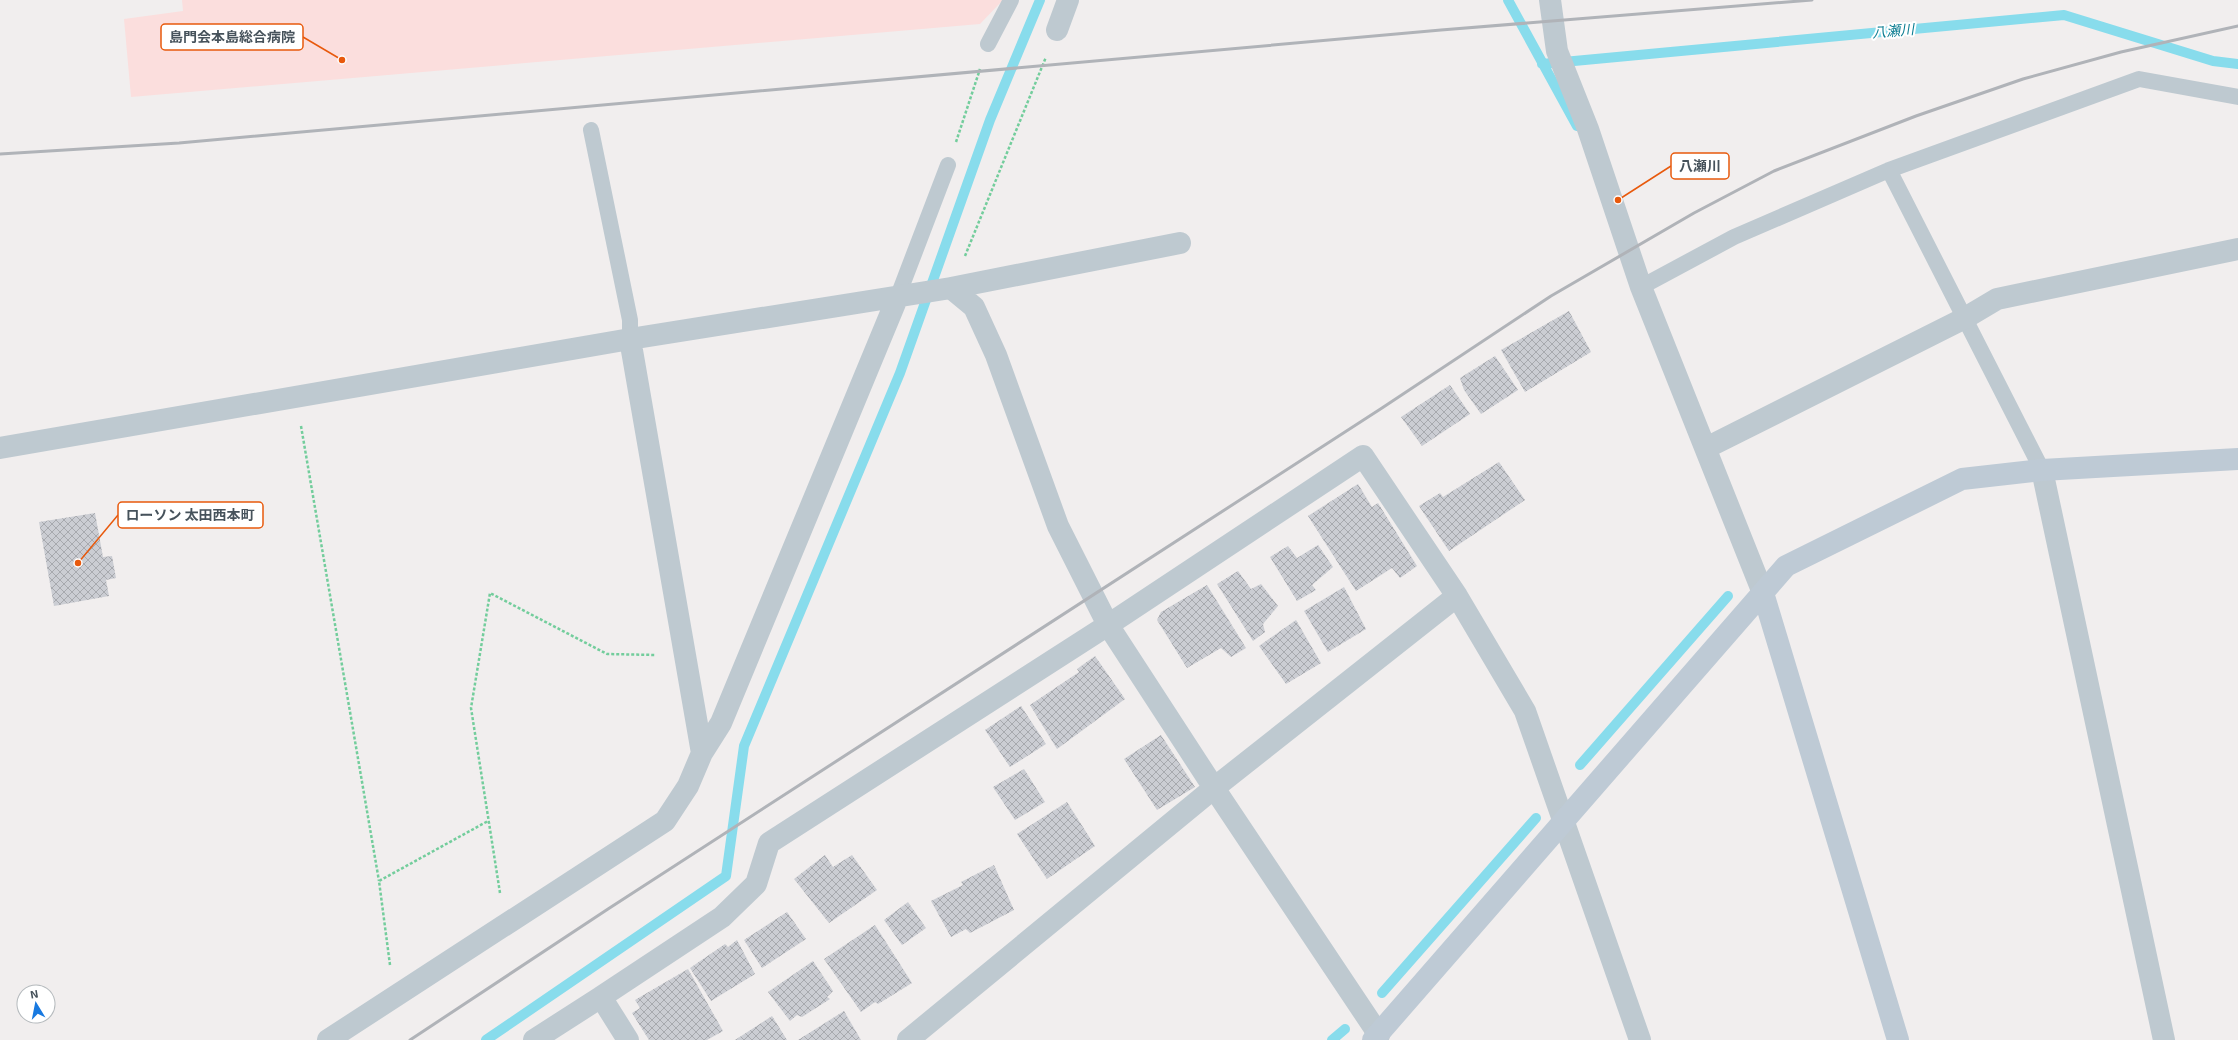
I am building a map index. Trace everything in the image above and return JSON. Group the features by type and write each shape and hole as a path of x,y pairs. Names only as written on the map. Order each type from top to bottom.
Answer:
{"street":[{"path":"1057,30 1068,0"},
{"path":"1550,0 1557,51 1588,129 1641,287 1763,593 1898,1040"},
{"path":"0,448 630,339 950,289 1180,243"},
{"path":"1706,448 1965,318 1997,299 2238,249"},
{"path":"950,289 974,307 996,355 1058,526 1108,624 1378,1038 1563,822 1786,566 1962,479 2042,470 2238,459"},
{"path":"328,1040 665,821 688,786 702,753 721,723 901,296"},
{"path":"630,339 702,753"},
{"path":"534,1040 722,917 756,884 769,844 1108,624 1363,456 1457,596 1525,711 1640,1040"},
{"path":"2042,470 2164,1040"},
{"path":"908,1040 1214,788 1457,596"},
{"path":"601,997 628,1040"}],"lane":[{"path":"988,44 1011,0"},
{"path":"1641,287 1734,237 1889,170 2139,79 2238,97"},
{"path":"591,130 630,320 630,339"},
{"path":"901,296 948,165"},
{"path":"1889,170 2042,470"}],"path":[{"path":"950,289 1057,30"},
{"path":"948,165 988,44"},
{"path":"296,396 379,881 394,997"},
{"path":"504,925 471,708 490,592 608,654 684,655"},
{"path":"379,881 488,821"}],"shaded area":[{"path":"182,0 1003,0 980,24 131,97 124,19 183,11"}],"building":[{"path":"1569,311 1591,352 1525,392 1501,350"},
{"path":"1495,356 1518,390 1481,414 1464,390 1460,378"},
{"path":"1450,385 1470,414 1422,446 1401,417"},
{"path":"1499,462 1525,500 1449,551 1419,506 1440,493 1443,497"},
{"path":"1358,484 1372,507 1378,503 1417,566 1400,578 1392,568 1356,591 1308,516"},
{"path":"95,513 103,557 112,556 116,578 106,580 109,596 54,606 39,522"},
{"path":"1318,545 1333,567 1312,585 1316,590 1297,601 1270,557 1288,546 1297,558"},
{"path":"1238,571 1251,589 1261,584 1278,606 1263,624 1265,632 1253,641 1217,584"},
{"path":"1207,585 1246,648 1231,657 1221,648 1187,668 1157,620 1161,612"},
{"path":"1344,587 1366,629 1328,652 1304,611"},
{"path":"1296,620 1321,663 1286,684 1259,646"},
{"path":"1095,656 1125,699 1057,749 1030,705 1079,672 1077,669"},
{"path":"1021,706 1046,744 1010,767 985,730"},
{"path":"1161,735 1195,787 1157,810 1124,759"},
{"path":"1024,769 1045,802 1015,820 993,787"},
{"path":"1067,802 1095,846 1047,879 1017,834"},
{"path":"825,855 833,867 852,855 877,890 829,923 794,879"},
{"path":"994,865 1014,910 970,933 966,929 951,937 931,901 963,885 961,882"},
{"path":"908,902 926,928 902,945 884,920"},
{"path":"787,912 806,939 762,968 744,940"},
{"path":"875,925 912,983 878,1004 875,1002 861,1012 824,959"},
{"path":"737,940 755,974 711,1001 690,968 725,944 728,947"},
{"path":"813,961 833,991 827,997 830,999 802,1017 797,1015 790,1021 768,992"},
{"path":"688,969 723,1031 707,1040 649,1040 632,1013 640,1008 635,1000"},
{"path":"844,1011 861,1040 798,1040"},
{"path":"772,1016 787,1040 735,1040"}],"waterway":[{"path":"486,1040 726,876 744,746 900,373 990,120 1040,0"},
{"name":"八瀬川","path":"1508,0 1577,126"},
{"name":"八瀬川","path":"1542,64 2064,15 2213,61 2238,64"},
{"path":"1580,765 1728,596"},
{"path":"1382,993 1536,818"},
{"path":"1332,1040 1345,1029"}],"railway":[{"path":"0,154 179,143 1441,30 1812,0"},
{"path":"410,1040 608,909 1382,408 1551,296 1694,213 1774,171 1916,116 2023,79 2121,52 2238,26"}],"place":[{"name":"島門会本島総合病院","path":"342,60"},
{"name":"八瀬川","path":"1618,200"},
{"name":"ローソン 太田西本町","path":"78,563"}]}
